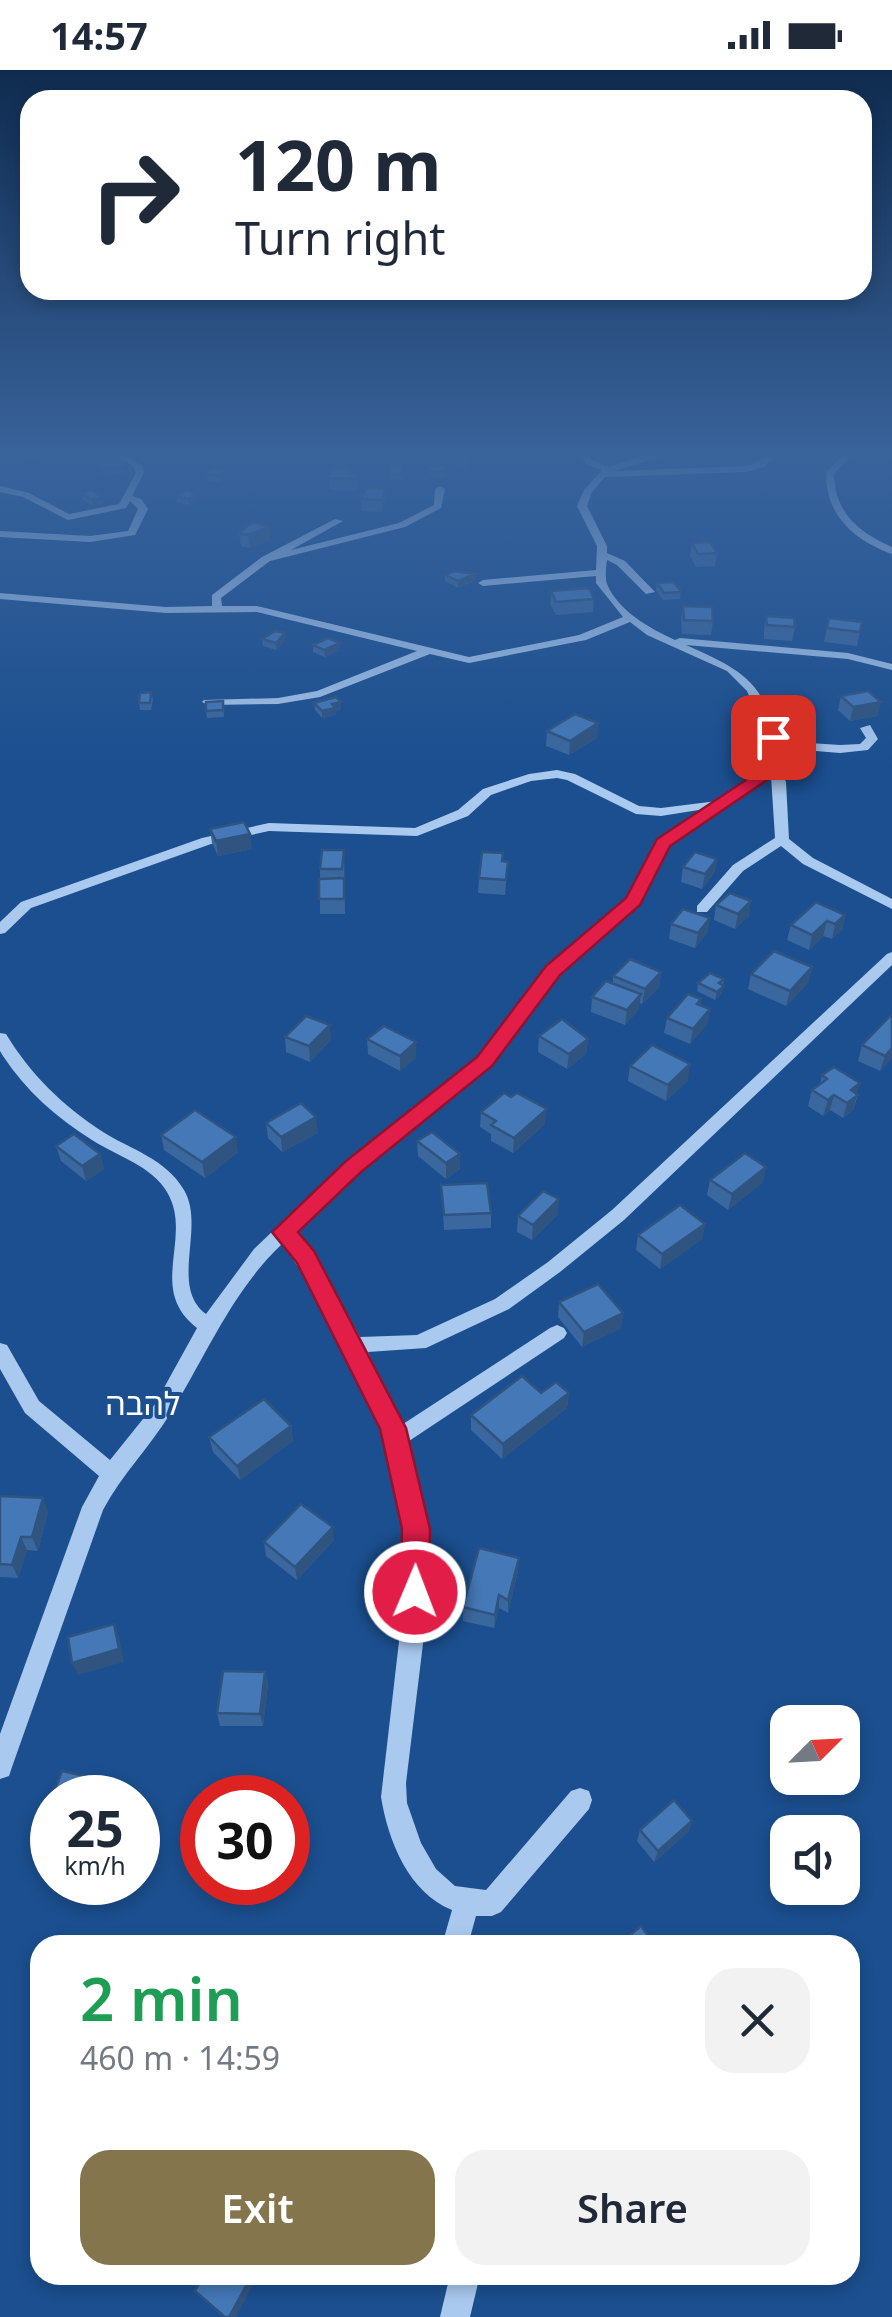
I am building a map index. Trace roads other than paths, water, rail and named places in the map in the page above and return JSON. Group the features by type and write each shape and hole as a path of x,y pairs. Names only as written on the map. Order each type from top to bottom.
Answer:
{"street":[{"path":"216,608 216,597 270,557"},
{"path":"266,559 274,557"},
{"path":"0,1767 93,1507 111,1474 178,1386 208,1326 260,1254 354,1167 485,1062 553,970 633,901 663,843 760,781 772,764 774,744 752,690 740,675 628,619 607,594 600,573 604,557"},
{"path":"608,557 621,563 650,592"},
{"path":"483,583 600,573"},
{"path":"0,596 149,609 257,609 326,628 379,636 459,659 485,658 582,638 628,619"},
{"path":"668,640 760,645 848,656 892,668"},
{"path":"208,702 256,703 320,694 427,651"},
{"path":"774,744 864,747 872,740 866,728"},
{"path":"772,764 780,782 782,840 808,861 892,905"},
{"path":"0,930 26,905 207,841 269,828 416,832 463,813 487,792 528,778 557,774 571,777 636,810 661,812 728,802"},
{"path":"702,909 738,868 782,840"},
{"path":"352,1345 419,1343 502,1304 554,1267 618,1215 892,957"},
{"path":"0,1038 27,1079 56,1109 164,1175 178,1196 186,1225 178,1290 190,1317 208,1326"},
{"path":"283,1232 306,1258 396,1439 416,1529 415,1592 392,1795 418,1867 436,1890 466,1905 492,1903 580,1800"},
{"path":"396,1439 557,1332"},
{"path":"0,1351 32,1407 111,1474"},
{"path":"458,1935 466,1905"},
{"path":"455,2317 463,2285"}],"district":[{"name":"להבה","path":"143,1402"}]}
